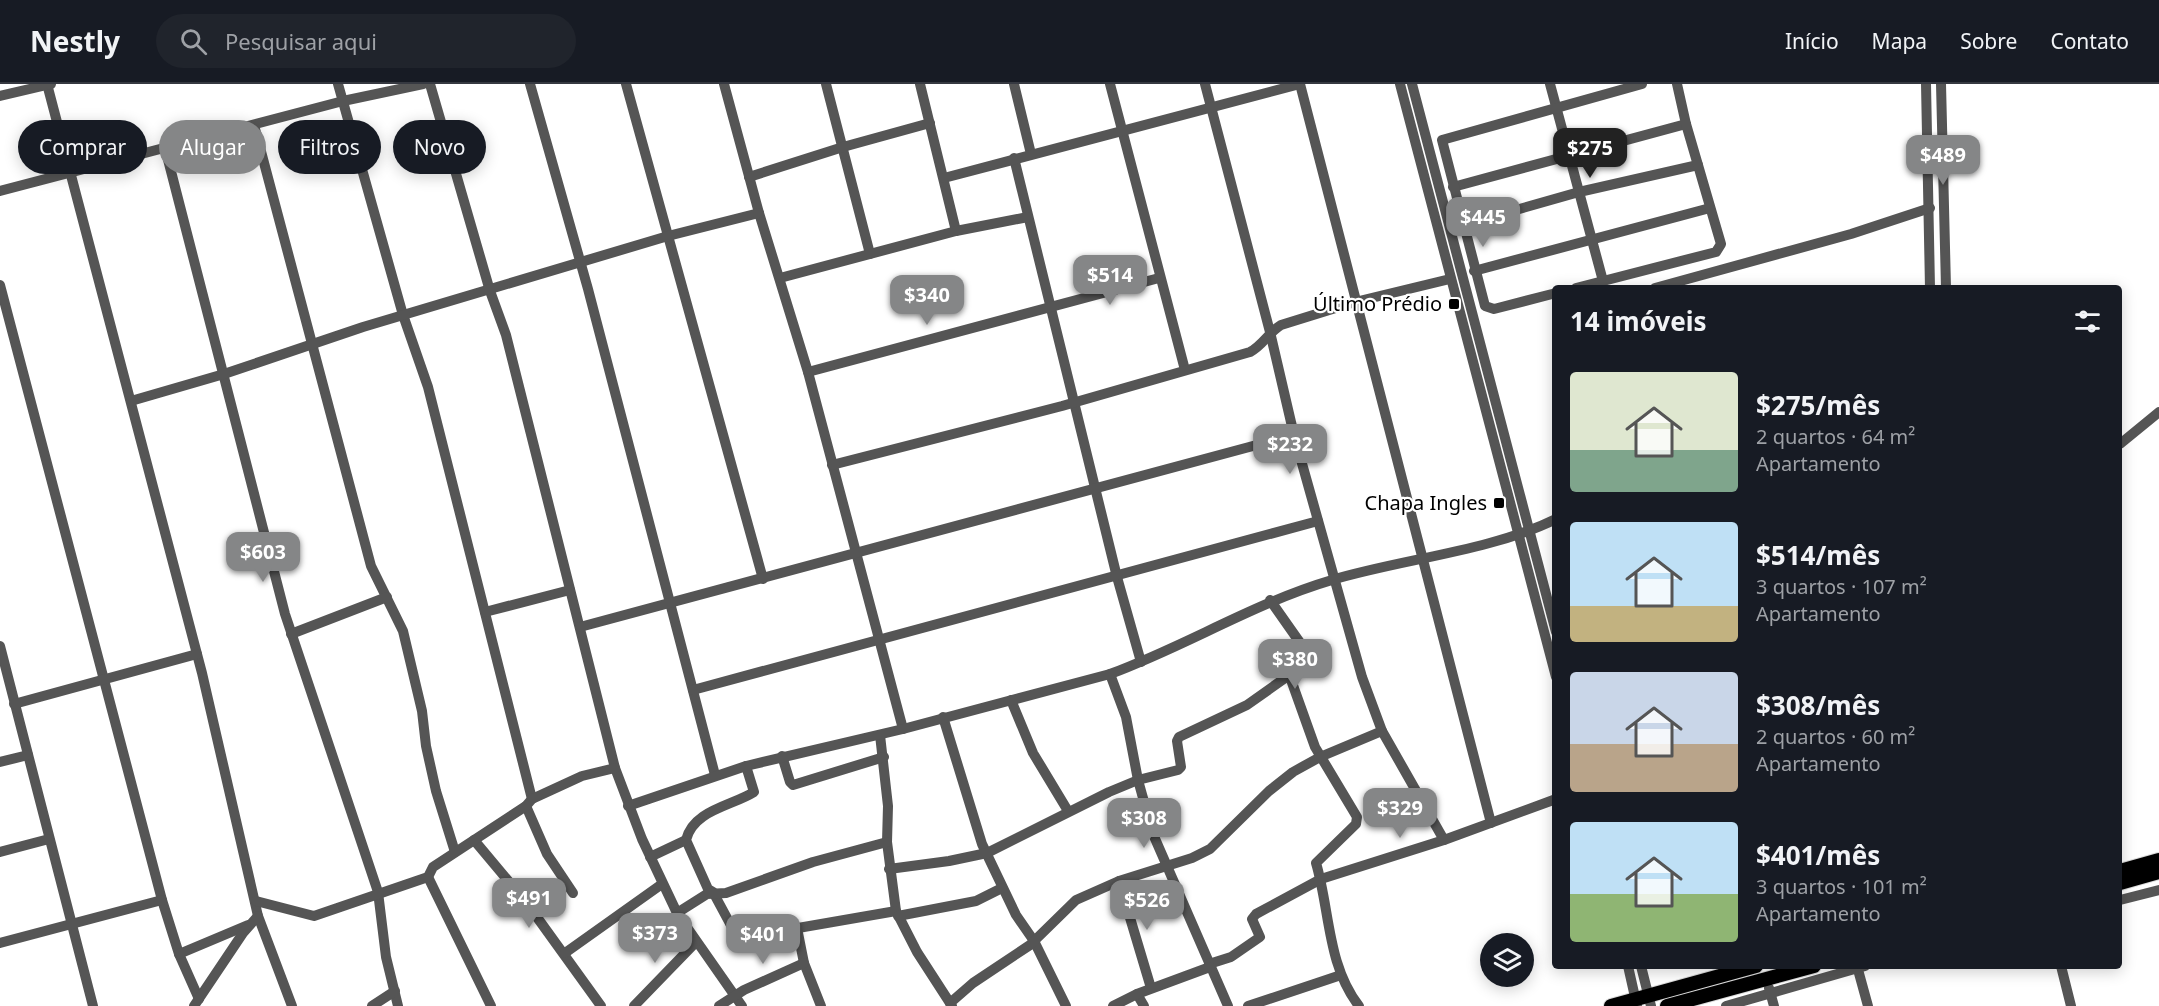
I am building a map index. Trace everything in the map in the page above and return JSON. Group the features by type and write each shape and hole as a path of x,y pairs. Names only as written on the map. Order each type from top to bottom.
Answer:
{"main road":[{"path":"2122,870 2159,860"},
{"path":"2122,882 2159,872"},
{"path":"1611,1006 1643,1001 1746,969"},
{"path":"1667,1006 1803,969"}],"street":[{"path":"0,96 48,84 58,120"},
{"path":"338,84 403,315 428,387 485,612 529,803 547,854 573,893"},
{"path":"266,122 343,101 423,84"},
{"path":"430,84 490,291 506,335 615,768 628,806 662,885 696,942 742,1006"},
{"path":"530,84 671,601 715,775"},
{"path":"626,84 763,579"},
{"path":"724,84 759,213 808,372 903,729"},
{"path":"825,84 870,254"},
{"path":"920,84 956,231"},
{"path":"1014,84 1031,154"},
{"path":"1110,84 1159,278 1185,370"},
{"path":"1205,84 1333,580 1382,731 1444,840"},
{"path":"944,178 1300,84 1491,823"},
{"path":"1400,84 1516,534 1552,663"},
{"path":"1412,84 1552,618"},
{"path":"1550,84 1603,281"},
{"path":"1552,294 1489,309 1485,306 1441,144 1445,138 1642,84"},
{"path":"1588,285 1716,252 1721,244 1686,124 1677,84"},
{"path":"1926,84 1930,285"},
{"path":"1941,84 1946,285"},
{"path":"749,177 843,147 930,123"},
{"path":"1452,187 1686,124"},
{"path":"1014,158 1052,308 1073,403 1141,662"},
{"path":"1463,225 1579,192 1698,165"},
{"path":"266,172 310,345 371,566 376,581 387,597 403,632 409,651 434,780 455,852"},
{"path":"0,192 61,174"},
{"path":"72,174 197,654 256,901 254,920 197,1002"},
{"path":"172,174 291,634 378,892 386,957 398,1006"},
{"path":"1474,271 1710,207"},
{"path":"1666,285 1851,234 1930,208"},
{"path":"131,401 224,374 403,315 490,291 668,236 759,213"},
{"path":"780,278 956,231 1028,217"},
{"path":"808,372 1159,278"},
{"path":"832,465 1073,403 1250,352 1261,346 1270,332 1281,325 1355,302 1450,279"},
{"path":"0,285 162,900 197,1002"},
{"path":"2122,442 2159,412"},
{"path":"580,627 1294,435"},
{"path":"693,690 1318,521"},
{"path":"628,806 715,775 782,756 880,735 1110,674 1141,662 1270,600 1333,580 1528,531 1552,521"},
{"path":"485,612 570,590"},
{"path":"291,634 387,597"},
{"path":"889,869 972,858 987,853 1068,811 1138,780 1178,770 1181,766 1177,741 1179,737 1247,705 1290,677 1305,664 1308,654 1270,600"},
{"path":"0,646 3,667 28,754 93,1006"},
{"path":"14,704 102,678 197,654"},
{"path":"1110,674 1126,717 1138,780 1153,834 1228,1006"},
{"path":"1290,677 1320,757 1357,821 1317,860 1328,923 1341,975 1347,989 1359,1006"},
{"path":"1011,700 1033,753 1068,811"},
{"path":"942,717 973,818 987,853 1002,888 1034,941 1064,1005"},
{"path":"880,735 888,807 889,869 897,914 916,952 951,1004 973,983 1034,941 1076,900 1119,881 1167,867 1210,849 1269,791 1320,757 1382,731"},
{"path":"0,762 28,754"},
{"path":"782,756 793,785 884,757"},
{"path":"650,857 686,840 692,825 709,813 754,792 746,766"},
{"path":"256,901 314,916 378,892 428,877 433,867 529,803 582,776 615,768"},
{"path":"1113,1006 1151,988 1231,957 1260,937 1252,919 1259,912 1321,879 1444,840 1552,800"},
{"path":"0,852 49,839"},
{"path":"474,840 565,952 602,1006"},
{"path":"686,840 701,875 734,931 757,934 897,914 976,901 1002,888"},
{"path":"677,913 712,892 726,893 813,862 887,842"},
{"path":"428,877 491,1006"},
{"path":"1119,881 1151,988"},
{"path":"565,952 662,885"},
{"path":"2122,899 2159,890"},
{"path":"0,943 162,900"},
{"path":"179,954 254,920"},
{"path":"254,920 292,1006"},
{"path":"797,927 804,963 821,1006"},
{"path":"634,1006 696,942"},
{"path":"719,1006 804,963"},
{"path":"1629,969 1643,1001"},
{"path":"1641,969 1643,1001"},
{"path":"1726,1006 1853,969"},
{"path":"1860,969 1868,1006"},
{"path":"2062,969 2071,1006"},
{"path":"1248,1006 1341,975"},
{"path":"1768,979 1774,1006"},
{"path":"372,1006 395,991"},
{"path":"1137,994 1144,1006"}],"place":[{"name":"Último Prédio","path":"1454,304"},
{"name":"Chapa Ingles","path":"1499,503"}]}
